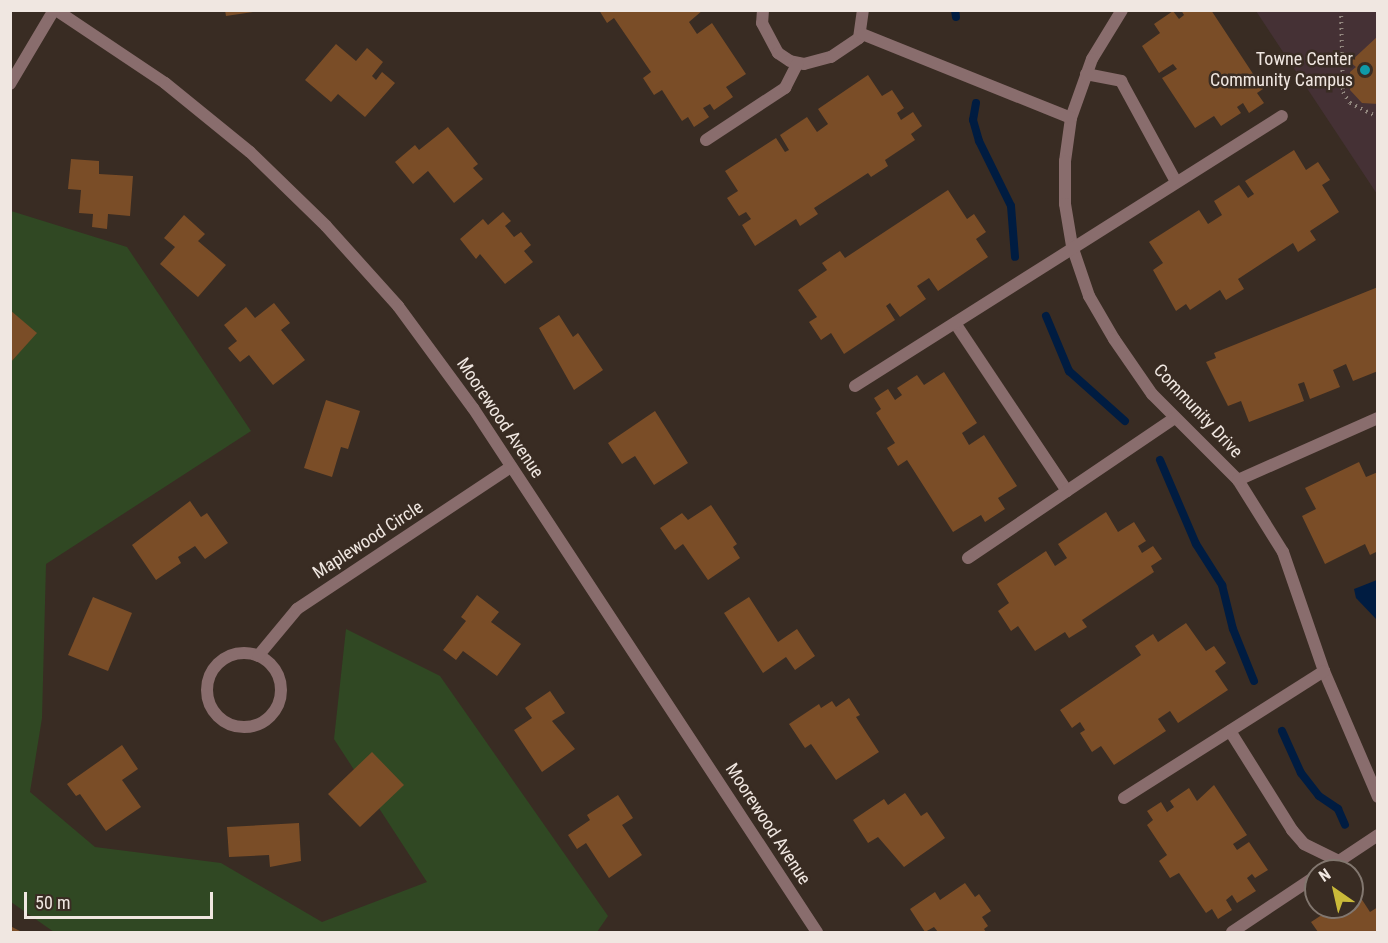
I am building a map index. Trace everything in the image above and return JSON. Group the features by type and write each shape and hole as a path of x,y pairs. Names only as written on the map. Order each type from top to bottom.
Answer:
{"street":[{"path":"10,84 55,10"},
{"name":"Moorewood Avenue","path":"55,10 165,83 250,152 306,205 411,322 511,467 818,933"},
{"path":"763,10 762,23 778,53 798,63 816,63 831,57 862,34"},
{"path":"862,34 863,10"},
{"name":"Community Drive","path":"1122,10 1086,74 1071,118 1065,182 1072,246 1089,296 1114,339 1152,394 1238,480 1283,552 1324,671 1377,797"},
{"path":"862,34 1071,118"},
{"path":"706,140 785,88 798,63"},
{"path":"1086,74 1121,81 1176,182"},
{"path":"855,386 1072,246 1282,116"},
{"path":"956,322 1067,491"},
{"path":"968,558 1175,418"},
{"path":"1238,480 1377,418"},
{"name":"Maplewood Circle","path":"258,656 297,609 511,467"},
{"path":"248,654 258,656 268,662 279,681 279,702 266,720 245,727 234,726 215,714 210,705 207,694 211,673 226,657 248,654"},
{"path":"1124,798 1324,671"},
{"path":"1230,731 1292,830 1304,844 1335,859"},
{"path":"1342,859 1377,835"},
{"path":"1232,933 1304,884"}],"path":[{"path":"1341,10 1343,92 1350,103 1377,117"}],"shaded area":[{"path":"1256,11 1377,11 1377,194"}],"green space":[{"path":"11,211 127,247 251,431 46,564 42,718 30,792 95,847 221,863 322,922 427,882 334,739 346,629 440,676 608,916 597,932 54,932 11,902"}],"water":[{"path":"1378,580 1377,620 1356,598 1354,589"}],"building":[{"path":"225,10 253,10 253,12 226,16"},
{"path":"599,10 703,10 689,22 697,34 712,23 746,74 726,87 733,97 714,110 710,104 703,108 709,117 694,127 688,117 682,121 662,90 654,95 643,78 651,72 614,18 607,23"},
{"path":"1181,10 1211,10 1263,89 1257,93 1264,103 1249,113 1243,103 1237,107 1241,113 1221,126 1214,116 1195,128 1162,78 1177,69 1173,64 1159,73 1142,46 1160,33 1154,24 1173,11 1179,19 1184,15"},
{"name":"Towne Center Community Campus","path":"1378,36 1378,104 1362,103 1350,90 1350,72 1356,67 1350,62"},
{"path":"336,44 356,61 367,48 383,62 372,76 376,80 382,72 395,83 365,117 338,94 331,102 305,80"},
{"path":"868,75 882,96 892,90 904,108 897,113 901,120 913,112 922,126 911,134 915,140 885,160 888,166 871,177 868,173 814,208 818,214 800,226 796,219 755,246 742,225 751,219 746,212 739,216 727,198 738,191 725,171 776,138 785,152 789,150 780,135 807,117 817,132 828,124 818,109"},
{"path":"448,127 478,164 473,168 483,179 454,203 428,171 413,184 395,162 415,145 419,150"},
{"path":"1294,150 1306,170 1318,162 1330,180 1322,185 1339,212 1310,231 1316,240 1298,252 1293,243 1238,279 1244,289 1226,300 1220,290 1190,310 1186,304 1176,311 1153,270 1163,263 1149,242 1199,210 1208,224 1222,215 1214,201 1239,185 1248,198 1254,194 1245,181"},
{"path":"71,159 99,161 99,174 133,176 130,216 108,214 107,229 92,227 93,214 79,213 81,190 68,189"},
{"path":"948,190 967,219 974,214 986,232 976,239 988,257 938,291 929,278 917,286 926,299 900,317 890,303 886,306 895,320 844,354 831,333 821,340 809,322 817,317 798,290 827,270 822,263 840,251 845,258"},
{"path":"503,212 511,221 505,226 514,237 521,232 531,245 524,251 533,262 505,284 480,254 476,259 460,239 483,219 488,225"},
{"path":"184,215 205,234 198,241 226,265 198,297 160,264 175,247 164,238"},
{"path":"1378,287 1378,371 1353,381 1346,364 1333,370 1340,387 1310,399 1304,382 1298,384 1304,401 1249,422 1241,401 1228,406 1206,362 1216,358 1214,353"},
{"path":"274,303 290,323 281,330 305,360 273,385 249,355 240,362 228,348 237,341 224,325 246,307 255,318"},
{"path":"10,310 37,333 10,363"},
{"path":"559,315 573,337 578,333 603,370 574,390 539,328"},
{"path":"944,372 977,423 962,433 969,445 984,435 1017,486 998,498 1005,509 985,522 981,515 953,532 907,460 898,466 887,448 895,443 876,413 881,409 874,398 888,389 895,400 902,395 897,388 917,375 924,385"},
{"path":"326,400 360,411 348,449 341,447 332,477 304,468"},
{"path":"655,411 688,463 654,485 635,456 622,464 608,443"},
{"path":"1359,462 1366,477 1378,472 1378,551 1370,555 1365,544 1325,564 1302,516 1316,509 1305,488"},
{"path":"190,501 201,517 207,513 228,543 205,559 195,546 178,557 181,563 156,580 132,545"},
{"path":"711,505 737,544 733,547 740,558 708,580 683,544 675,550 660,528 682,513 688,520"},
{"path":"1106,512 1118,532 1134,522 1146,541 1138,546 1142,553 1153,546 1162,559 1151,566 1154,572 1082,620 1087,627 1069,638 1065,632 1035,651 1018,626 1011,631 998,611 1009,603 997,584 1046,551 1055,566 1067,558 1058,544"},
{"path":"477,595 499,612 491,622 521,644 497,676 463,651 456,660 443,650 466,621 461,617"},
{"path":"93,597 132,613 108,671 68,655"},
{"path":"749,597 778,642 797,629 815,656 795,670 786,657 763,673 724,613"},
{"path":"1186,623 1206,651 1214,646 1226,663 1215,671 1228,690 1178,723 1170,711 1158,719 1166,731 1114,765 1101,746 1092,752 1080,733 1085,730 1080,722 1072,728 1060,710 1141,655 1135,646 1153,634 1158,642"},
{"path":"550,691 565,713 552,721 575,749 542,772 514,730 532,718 525,708"},
{"path":"849,698 860,715 856,717 879,752 836,780 811,744 805,748 789,724 819,704 821,708 832,701 836,707"},
{"path":"122,745 138,769 122,780 141,807 106,831 80,794 76,796 67,784"},
{"path":"372,752 404,785 360,827 328,794"},
{"path":"1214,785 1247,835 1233,844 1237,850 1249,842 1268,870 1255,878 1252,874 1247,878 1256,891 1237,903 1232,895 1226,900 1232,910 1218,919 1212,909 1206,913 1179,873 1170,878 1159,861 1167,855 1147,825 1153,820 1147,811 1161,802 1167,812 1174,807 1170,801 1189,788 1197,801"},
{"path":"905,793 921,816 927,812 945,838 904,867 878,837 868,843 853,820 884,799 888,805"},
{"path":"618,795 633,818 622,825 642,855 609,878 586,843 577,849 568,835 590,820 587,815"},
{"path":"299,823 301,861 270,867 269,855 229,857 227,827"},
{"path":"965,883 975,897 979,894 991,911 982,917 988,926 984,929 986,932 938,932 934,927 925,932 910,909 935,892 940,900"},
{"path":"1364,903 1370,912 1378,907 1378,932 1318,932 1311,922 1316,919 1364,919"},
{"path":"10,926 22,932 10,932"}],"waterway":[{"path":"955,10 956,17"},
{"path":"976,103 973,120 979,141 1011,206 1015,257"},
{"path":"1046,316 1069,371 1125,421"},
{"path":"1160,460 1196,544 1222,585 1233,629 1254,681"},
{"path":"1282,731 1301,773 1319,796 1338,809 1345,825"}],"place":[{"name":"Towne Center Community Campus","path":"1365,70"}]}
